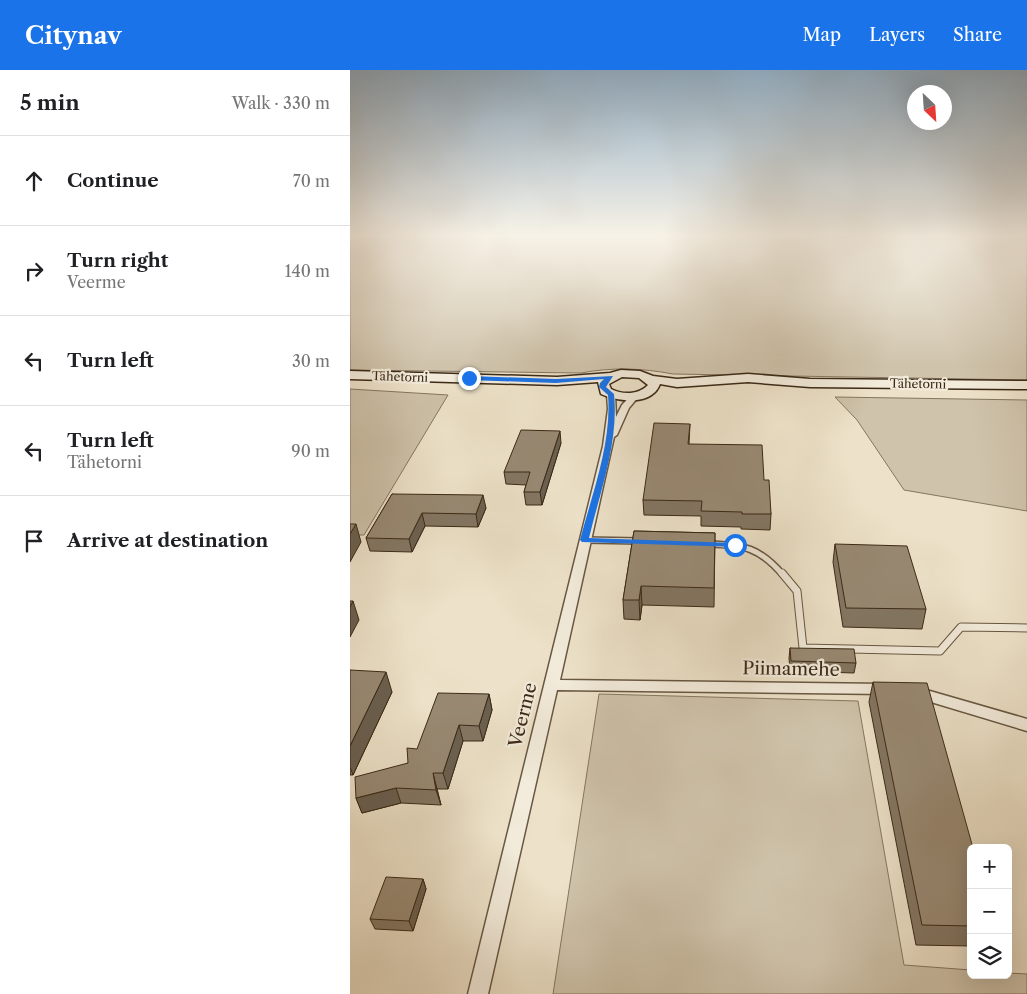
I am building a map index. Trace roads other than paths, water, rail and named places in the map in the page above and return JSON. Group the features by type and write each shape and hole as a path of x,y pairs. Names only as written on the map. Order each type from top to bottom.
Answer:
{"street":[{"name":"Tähetorni","path":"350,375 556,381 632,374 649,385 810,382 1027,386"},
{"path":"608,392 603,383 611,377"},
{"name":"Tähetorni","path":"449,378 526,386 591,387 635,396"},
{"path":"635,396 649,385"},
{"name":"Veerme","path":"478,994 584,540 608,446 612,409 608,392"},
{"name":"Veerme","path":"608,446 625,407 635,396"},
{"name":"Piimamehe","path":"550,685 910,690 1027,725"}],"lane":[{"path":"584,540 646,541"},
{"path":"705,544 735,545 751,549 769,560 797,591 803,648 940,651 961,627 1027,628"}]}
